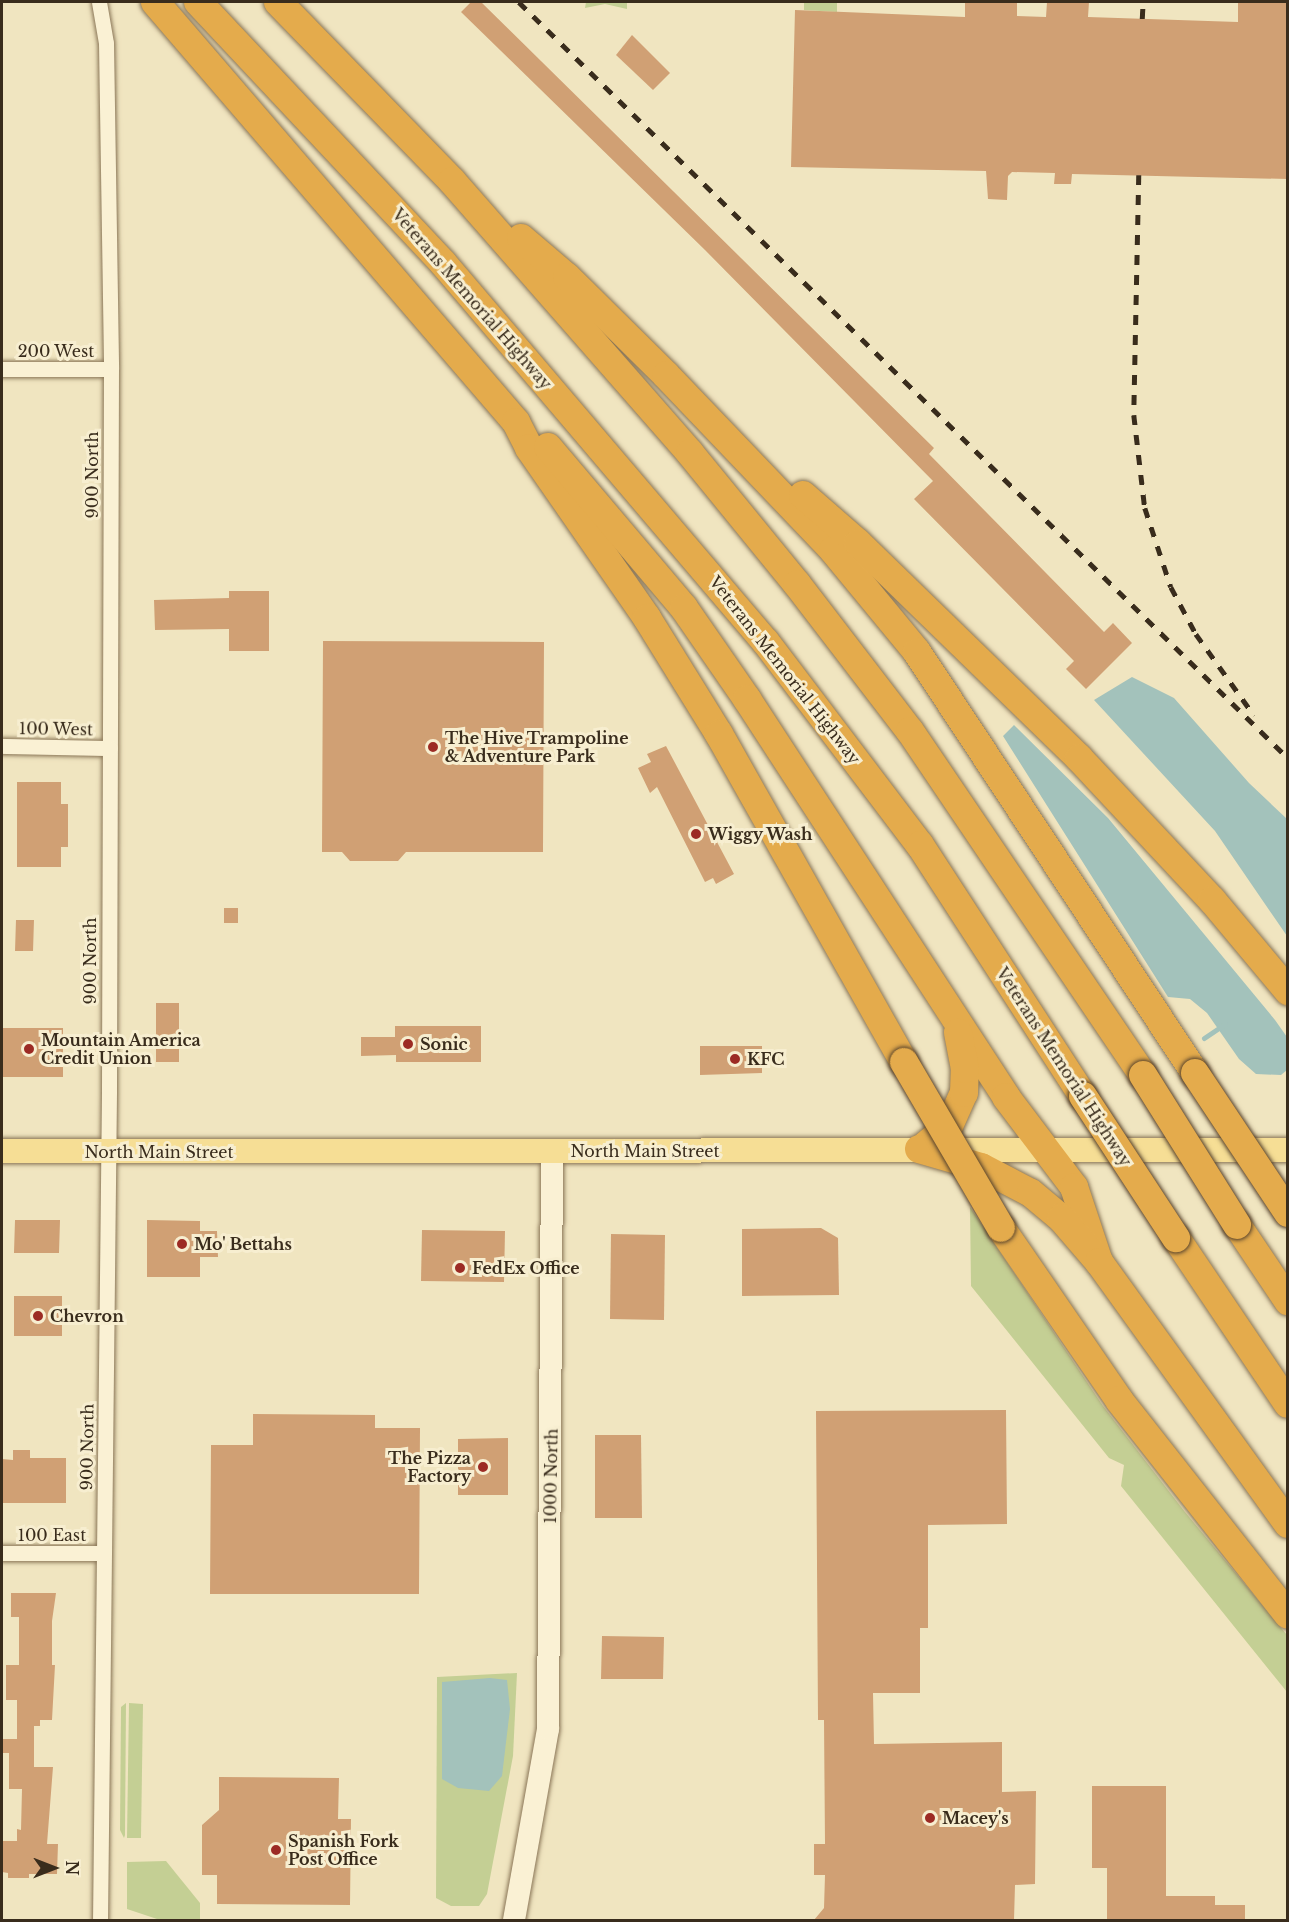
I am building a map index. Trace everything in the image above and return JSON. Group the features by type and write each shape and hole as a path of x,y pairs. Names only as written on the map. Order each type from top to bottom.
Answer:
{"highway":[{"path":"278,2 452,181 690,453 804,593 910,731 1143,1075 1287,1301"},
{"name":"Veterans Memorial Highway","path":"200,3 444,264 765,641 920,845 1287,1404"},
{"path":"160,7 516,422 541,440 684,608 1006,1097 1074,1187 1099,1263"},
{"path":"452,181 567,277 666,375 833,550 917,652 1287,1213"},
{"path":"666,375 858,543 1079,758 1212,900 1287,991"},
{"path":"516,422 529,448 646,618 718,734 1001,1228 1119,1400 1287,1616"},
{"path":"919,1149 949,1126 964,1094 962,1045 950,1010"},
{"path":"919,1149 981,1167 1031,1193 1061,1218 1099,1263 1287,1524"}],"main road":[{"name":"North Main Street","path":"2,1152 1287,1150"},
{"name":"1000 North","path":"514,1920 537,1800 549,1700 552,1152"}],"street":[{"name":"900 North","path":"99,2 106,43 111,369 108,1152 100,1920"},
{"name":"200 West","path":"2,369 111,369"},
{"name":"100 West","path":"2,746 110,748"},
{"name":"100 East","path":"2,1553 103,1553"}],"green space":[{"path":"586,2 627,2 627,9 605,4 585,8"},
{"path":"804,2 837,2 837,12 804,10"},
{"path":"970,1207 1103,1406 1185,1512 1287,1635 1287,1692 1121,1486 1124,1465 1109,1458 971,1286"},
{"path":"517,1673 513,1756 487,1894 479,1906 451,1906 436,1898 437,1677"},
{"path":"126,1703 124,1838 120,1830 121,1707"},
{"path":"129,1703 143,1704 141,1838 127,1838"},
{"path":"166,1861 200,1903 200,1920 160,1920 127,1909 127,1862"}],"water":[{"path":"1132,677 1174,698 1249,783 1287,819 1287,936 1215,831 1094,700"},
{"path":"1014,725 1108,818 1275,1020 1287,1037 1287,1070 1281,1075 1256,1074 1239,1059 1207,1013 1190,999 1168,997 1003,736"},
{"path":"490,1678 507,1680 510,1709 502,1776 489,1791 458,1788 442,1779 442,1682"}],"building":[{"path":"471,2 481,2 934,448 929,454 1104,632 1113,623 1132,643 1086,689 1066,669 1074,661 914,499 933,481 705,250 461,12"},
{"path":"965,2 1017,2 1017,16 1046,17 1047,2 1089,2 1088,17 1238,22 1238,2 1287,2 1287,179 1072,174 1071,184 1054,184 1055,173 1012,172 1008,176 1007,200 988,199 986,171 791,167 795,10 965,17"},
{"path":"632,35 670,73 653,90 616,55"},
{"path":"229,591 269,591 269,651 229,651 229,629 155,630 154,600 229,598"},
{"name":"The Hive Trampoline & Adventure Park","path":"323,641 544,642 543,852 406,852 398,861 350,861 342,852 322,852"},
{"name":"Wiggy Wash","path":"666,746 734,874 716,884 713,878 705,882 657,787 650,793 638,768 651,762 647,754"},
{"path":"17,782 61,782 61,804 68,804 68,847 61,847 61,867 17,867"},
{"path":"224,908 238,908 238,923 224,923"},
{"path":"16,920 34,920 33,951 15,951"},
{"path":"156,1003 179,1003 179,1062 156,1062"},
{"name":"Sonic","path":"395,1026 481,1026 481,1062 396,1062 396,1055 361,1056 361,1037 395,1037"},
{"path":"2,1028 63,1028 63,1077 2,1077"},
{"name":"KFC","path":"700,1046 762,1046 762,1073 700,1075"},
{"path":"15,1220 60,1220 59,1253 14,1253"},
{"name":"Mo' Bettahs","path":"147,1220 200,1221 200,1231 217,1231 218,1257 200,1257 200,1277 147,1277"},
{"path":"821,1228 838,1238 839,1295 742,1296 742,1229"},
{"path":"422,1230 505,1231 504,1282 421,1281"},
{"path":"611,1234 665,1235 664,1320 610,1319"},
{"name":"Chevron","path":"14,1296 62,1296 62,1336 14,1336"},
{"path":"1006,1410 1007,1524 928,1525 928,1628 920,1628 920,1693 873,1693 874,1744 1002,1742 1002,1792 1036,1791 1035,1884 1015,1885 1014,1920 814,1920 824,1908 825,1875 814,1875 814,1844 825,1844 824,1720 818,1720 816,1411"},
{"path":"253,1414 375,1415 375,1428 420,1428 419,1594 210,1594 211,1445 253,1445"},
{"path":"595,1435 641,1435 642,1518 595,1518"},
{"name":"The Pizza Factory","path":"508,1438 508,1495 458,1495 458,1439"},
{"path":"13,1450 30,1450 30,1458 66,1458 66,1503 2,1503 2,1459 13,1460"},
{"path":"11,1593 56,1593 52,1621 52,1665 55,1665 52,1720 40,1720 40,1726 34,1726 34,1767 53,1767 47,1844 58,1844 57,1874 29,1874 29,1878 8,1878 8,1873 2,1872 2,1841 17,1841 17,1829 21,1830 22,1789 9,1789 9,1753 2,1753 2,1739 17,1739 17,1700 6,1700 6,1665 19,1665 19,1617 11,1617"},
{"path":"602,1636 664,1637 663,1679 601,1679"},
{"name":"Spanish Fork Post Office","path":"219,1777 339,1778 338,1819 351,1819 350,1905 217,1904 217,1875 202,1875 202,1825 219,1810"},
{"path":"1092,1786 1166,1786 1166,1896 1215,1896 1215,1905 1245,1905 1245,1920 1107,1920 1107,1868 1092,1868"}],"waterway":[{"path":"1204,1038 1225,1024"}],"railway":[{"path":"519,2 1288,758"},
{"path":"1142,19 1143,2"},
{"path":"1139,175 1134,415 1145,508 1171,587 1196,634 1254,715"}],"place":[{"name":"The Hive Trampoline & Adventure Park","path":"433,747"},
{"name":"Wiggy Wash","path":"696,834"},
{"name":"Sonic","path":"408,1044"},
{"name":"Mountain America Credit Union","path":"29,1049"},
{"name":"KFC","path":"735,1059"},
{"name":"Mo' Bettahs","path":"182,1244"},
{"name":"FedEx Office","path":"460,1268"},
{"name":"Chevron","path":"38,1316"},
{"name":"The Pizza Factory","path":"483,1467"},
{"name":"Macey's","path":"930,1818"},
{"name":"Spanish Fork Post Office","path":"276,1850"}]}
